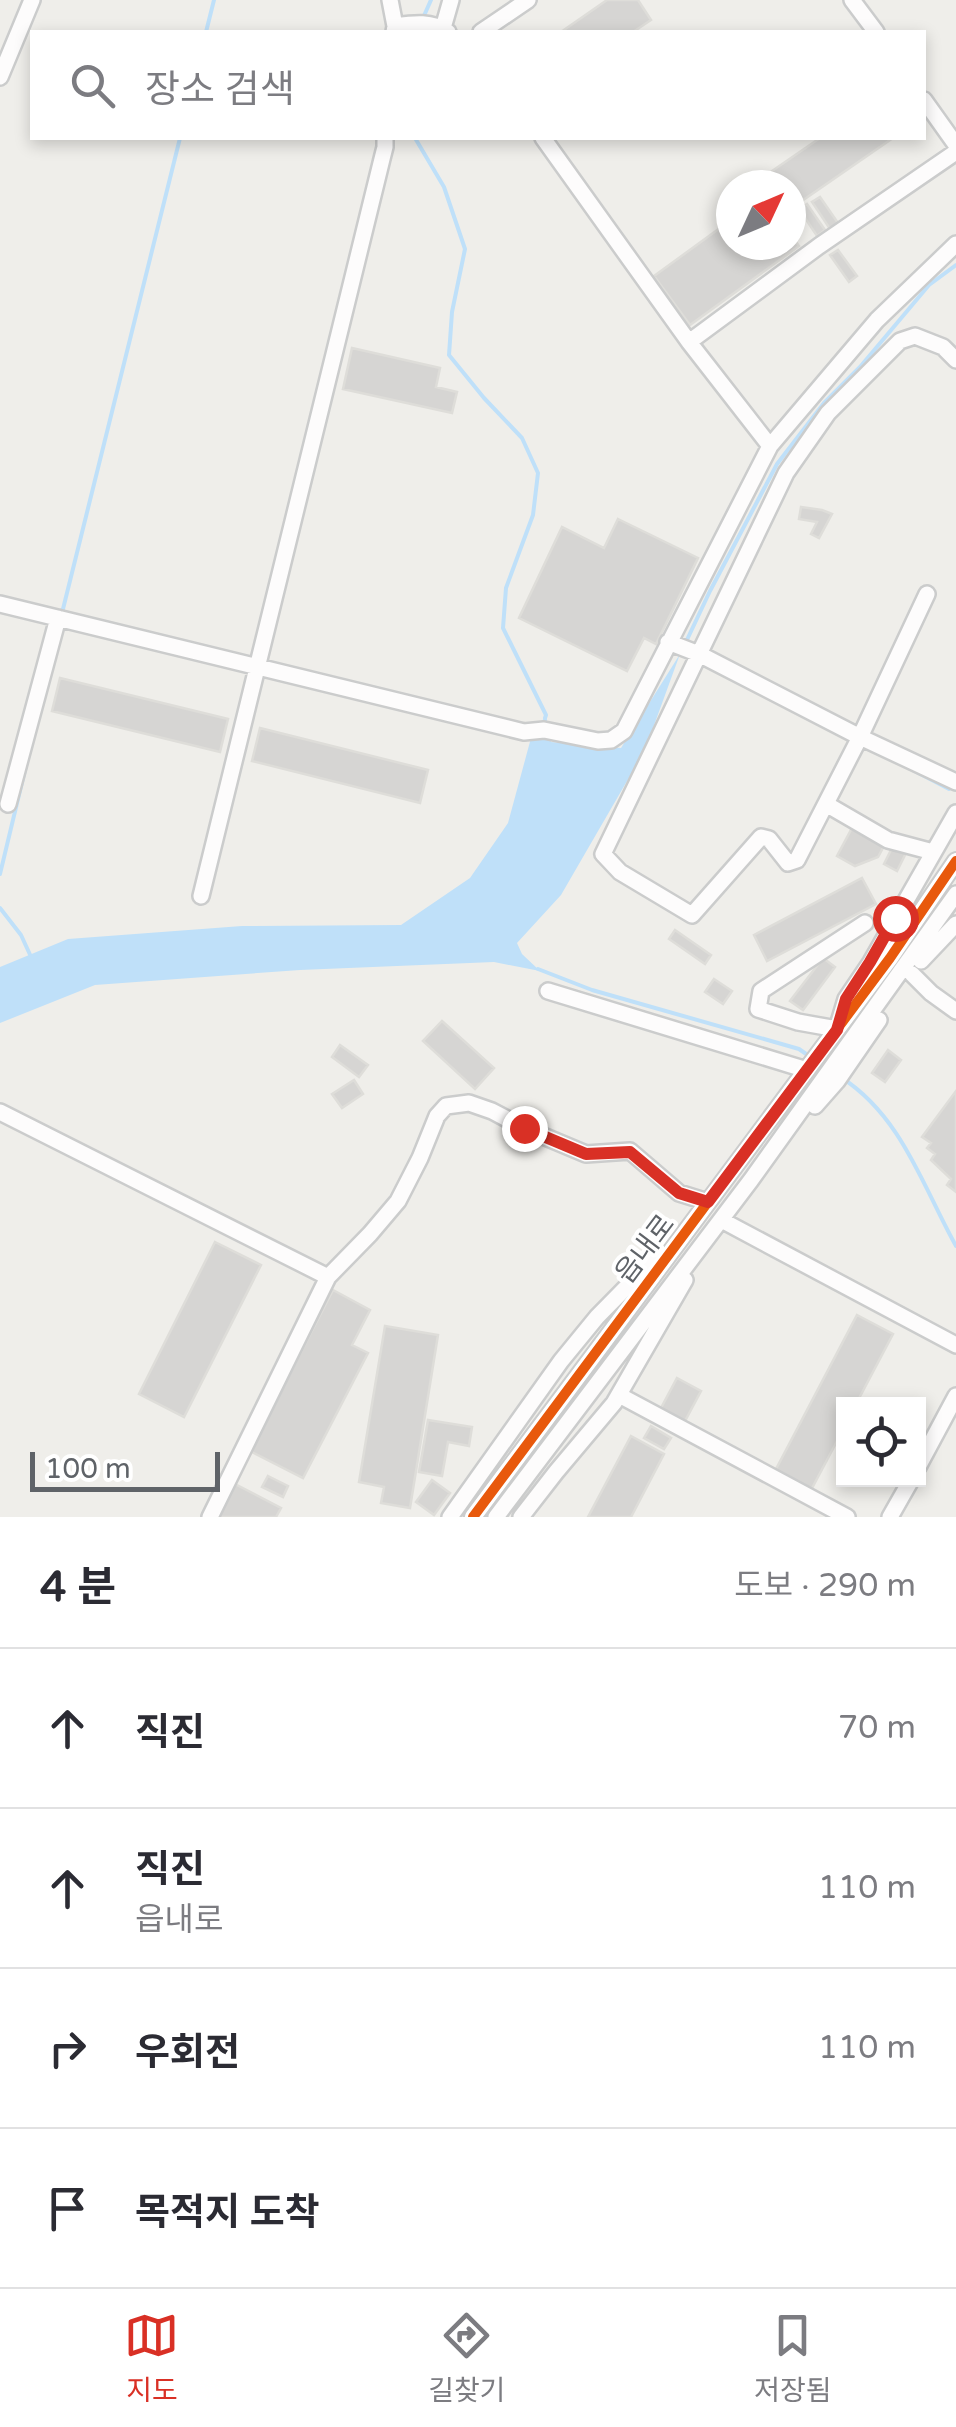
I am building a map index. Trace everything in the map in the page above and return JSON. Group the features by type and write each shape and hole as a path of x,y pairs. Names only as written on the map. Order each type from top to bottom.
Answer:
{"street":[{"path":"0,77 32,0"},
{"path":"390,0 394,29 420,22 446,30 451,0"},
{"path":"485,30 528,0"},
{"path":"852,0 874,30"},
{"path":"690,342 956,148 926,103"},
{"path":"200,896 386,147 384,140"},
{"path":"545,140 770,446"},
{"path":"0,604 524,732 544,730 598,741 612,740 624,731 770,446 877,320 956,244"},
{"path":"927,594 797,860 788,863 770,839 761,837 692,915 620,872 603,854 786,473 828,413 900,341 915,336 943,347 956,360"},
{"path":"8,804 58,618"},
{"path":"668,642 956,782"},
{"path":"826,804 888,840 933,852"},
{"path":"865,923 761,992 758,1009 837,1030 846,999 956,813"},
{"name":"읍내로","path":"472,1517 837,1030 956,861"},
{"name":"읍내로","path":"496,1517 764,1161 956,894"},
{"path":"521,1517 619,1394 680,1287 732,1217 764,1161 841,1075 931,948 956,924"},
{"path":"912,974 956,1011"},
{"path":"548,991 812,1063"},
{"path":"210,1517 328,1277 398,1201 437,1116 446,1106 469,1103 586,1154 630,1152 679,1193 708,1202"},
{"path":"0,1112 328,1277"},
{"path":"450,1517 597,1316 656,1258 692,1210 708,1202"},
{"path":"732,1217 956,1344"},
{"path":"619,1394 848,1517"},
{"path":"926,1452 956,1396"},
{"path":"890,1517 908,1487"}],"water":[{"path":"680,654 645,750 561,895 517,943 522,954 540,971 494,962 300,970 95,985 0,1023 0,967 68,939 242,926 401,925 470,878 508,823 531,738 546,715 551,742 621,748"}],"building":[{"path":"607,0 638,0 651,20 636,30 564,30"},
{"path":"817,140 890,140 806,198 806,170 773,170"},
{"path":"820,197 838,223 830,229 812,202"},
{"path":"806,205 825,230 817,236 806,220"},
{"path":"716,231 716,260 780,260 690,325 654,276"},
{"path":"838,250 857,276 849,282 830,255"},
{"path":"352,348 440,368 436,387 457,392 452,413 343,389"},
{"path":"801,507 832,514 819,538 811,534 817,522 799,519"},
{"path":"618,519 698,558 656,644 644,638 627,671 519,618 562,527 604,548"},
{"path":"60,678 228,719 220,752 52,711"},
{"path":"260,728 428,770 420,803 252,761"},
{"path":"852,828 884,846 878,857 855,866 837,856"},
{"path":"893,846 906,853 897,871 884,864"},
{"path":"862,878 876,904 767,961 754,935"},
{"path":"675,930 711,955 705,964 669,939"},
{"path":"823,958 835,967 803,1010 790,1001"},
{"path":"714,979 732,991 723,1004 705,992"},
{"path":"442,1021 494,1068 475,1089 423,1041"},
{"path":"340,1045 368,1065 359,1077 332,1057"},
{"path":"888,1050 901,1060 885,1082 872,1073"},
{"path":"354,1080 363,1094 342,1108 332,1094"},
{"path":"956,1091 956,1192 947,1185 951,1179 931,1160 935,1154 927,1148 931,1143 922,1137"},
{"path":"215,1242 261,1265 184,1417 139,1394"},
{"path":"333,1290 370,1310 352,1345 368,1353 303,1478 250,1451"},
{"path":"857,1315 893,1334 860,1397 836,1397 836,1443 811,1490 775,1471"},
{"path":"385,1326 438,1335 410,1508 381,1503 384,1487 359,1482"},
{"path":"677,1378 701,1391 685,1421 661,1408"},
{"path":"428,1420 472,1427 469,1446 448,1442 442,1476 419,1472"},
{"path":"651,1426 671,1438 664,1449 644,1438"},
{"path":"631,1436 664,1454 631,1517 588,1517"},
{"path":"268,1476 288,1486 283,1497 262,1487"},
{"path":"432,1480 450,1493 434,1515 416,1502"},
{"path":"235,1484 281,1508 276,1517 218,1517"}],"waterway":[{"path":"206,30 214,0"},
{"path":"423,18 431,0"},
{"path":"62,613 180,140"},
{"path":"416,140 444,187 465,249 452,312 449,355 522,438 538,473 533,515 506,588 503,628 545,718"},
{"path":"685,644 777,464 824,403 929,285 956,265"},
{"path":"0,874 30,749"},
{"path":"909,768 949,789"},
{"path":"0,908 21,935 32,959"},
{"path":"538,969 592,990 799,1049 809,1056"},
{"path":"842,1078 863,1094 896,1133 956,1246"}],"cycle path":[{"path":"473,1517 890,958 956,861"}],"route":[{"path":"524,1128 586,1154 630,1152 679,1193 708,1202 837,1030 846,999 895,918"}]}
